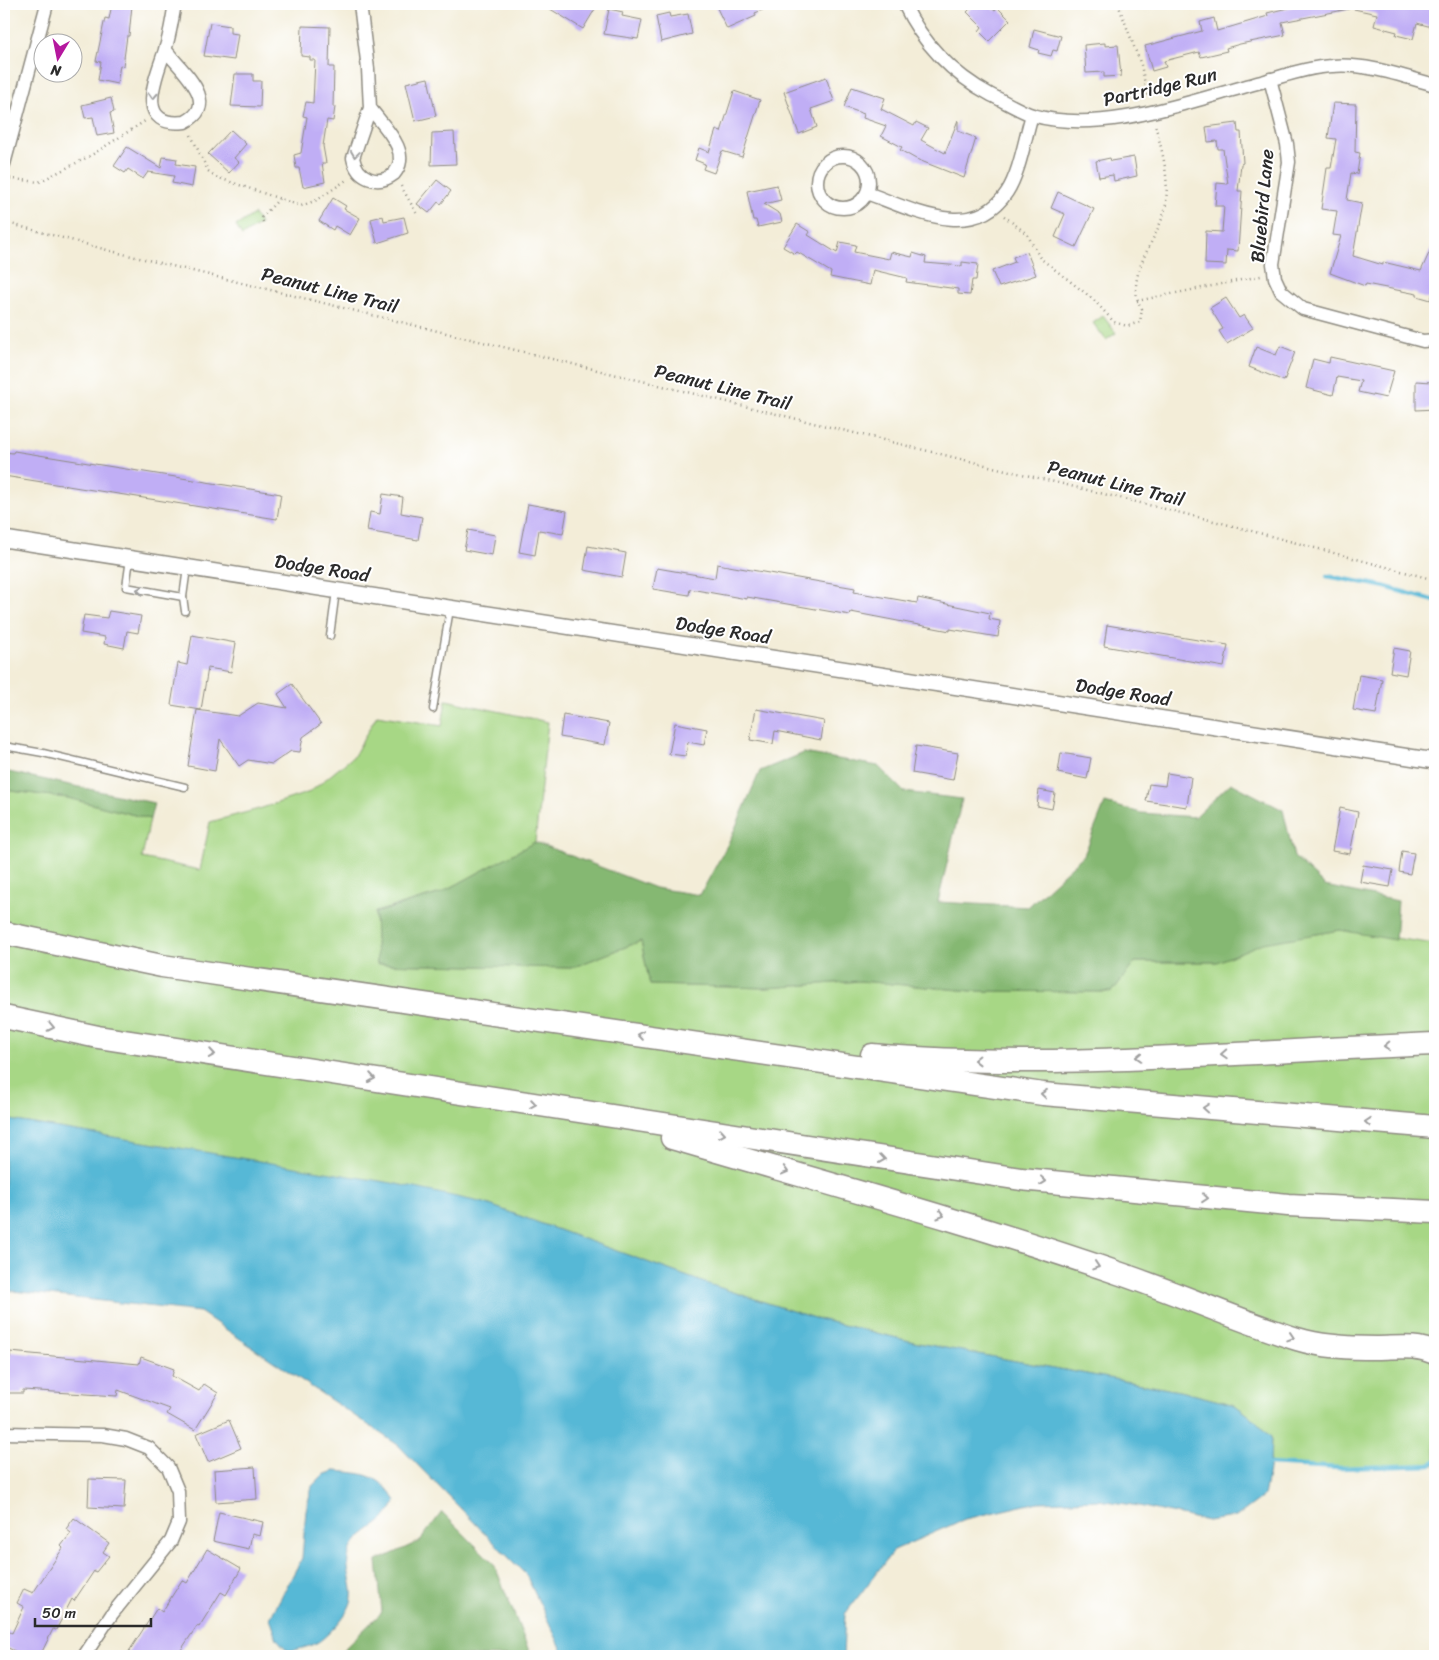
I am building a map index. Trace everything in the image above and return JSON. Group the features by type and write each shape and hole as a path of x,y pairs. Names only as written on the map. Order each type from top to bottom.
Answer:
{"highway":[{"path":"4,933 162,966 1043,1094 1426,1127"},
{"path":"4,1017 98,1037 395,1081 587,1113 1021,1179 1288,1205 1435,1212"},
{"path":"679,1041 760,1041 863,1054 941,1061 1178,1056 1435,1044"},
{"path":"587,1113 948,1217 1123,1274 1245,1323 1300,1340 1323,1346 1356,1348 1419,1347 1435,1353"}],"street":[{"path":"4,164 47,4"},
{"path":"165,50 195,83 199,92 200,102 197,112 186,122 168,122 157,113 151,99 156,72 165,50 175,4"},
{"path":"360,4 368,69 370,108 352,158 358,172 366,178 379,181 394,174 401,160 399,148 370,108"},
{"name":"Partridge Run","path":"904,4 928,44 950,68 986,92 1032,114 1068,120 1097,122 1151,112 1317,67 1351,66 1386,72 1435,85"},
{"name":"Bluebird Lane","path":"1270,79 1287,144 1289,162 1273,264 1274,273 1281,291 1303,309 1423,341 1435,340"},
{"path":"867,193 943,220 975,218 998,204 1013,180 1032,114"},
{"path":"847,156 855,159 866,170 869,178 867,193 854,206 837,207 822,197 818,189 820,172 831,159 847,156"},
{"name":"Dodge Road","path":"4,539 1435,761"},
{"path":"4,1433 103,1435 126,1439 149,1448 168,1467 178,1491 179,1522 172,1541 112,1614 84,1656"}],"lane":[{"path":"130,559 126,587 183,597"},
{"path":"185,611 183,597 187,568"},
{"path":"330,636 336,591"},
{"path":"433,709 450,608"},
{"path":"4,746 43,753 185,787"}],"path":[{"path":"998,204 1003,215 1028,234 1040,258 1092,299 1114,322 1127,326 1140,322 1142,310 1137,301 1138,272 1165,209 1166,164 1151,112 1141,65 1118,4"},
{"path":"4,178 39,182 90,156 157,113"},
{"path":"186,122 208,170 216,177 301,206 308,205 358,172"},
{"path":"394,174 418,216"},
{"path":"263,222 261,218 279,199"},
{"name":"Peanut Line Trail","path":"4,222 111,251 1218,522 1435,580"},
{"path":"1137,301 1274,273"}],"green space":[{"path":"254,214 260,224 242,236 236,226"},
{"path":"1103,316 1116,333 1106,340 1093,323"},
{"path":"446,700 548,722 535,842 441,893 375,912 377,964 571,968 641,941 650,985 767,988 860,981 972,991 1112,992 1135,962 1217,962 1264,942 1340,930 1435,944 1435,1465 1340,1468 1270,1464 1271,1437 1255,1420 1235,1405 1184,1392 918,1343 814,1318 705,1283 484,1203 376,1181 4,1119 4,790 68,798 150,819 142,858 200,870 210,822 259,809 310,792 354,756 377,715 442,726"},
{"path":"804,753 878,766 904,792 962,799 938,902 1028,907 1084,855 1105,803 1141,813 1195,817 1231,783 1283,810 1294,857 1325,886 1398,901 1395,940 1340,930 1263,943 1217,962 1135,962 1112,992 972,991 860,981 767,988 650,985 641,941 571,968 377,964 375,913 441,893 535,842 655,888 700,895 730,840 760,771"},
{"path":"4,771 154,803 150,819 68,798 4,790"},
{"path":"442,1512 494,1564 531,1656 337,1656 382,1612 377,1561 420,1541"}],"water":[{"path":"4,1119 392,1183 484,1203 705,1283 814,1318 918,1343 1184,1392 1235,1405 1255,1420 1271,1437 1270,1464 1264,1496 1236,1517 1207,1521 1139,1506 1098,1500 1038,1502 965,1519 894,1550 845,1614 843,1656 565,1656 526,1575 398,1445 200,1312 4,1290"},
{"path":"334,1471 362,1474 377,1480 384,1485 396,1501 386,1517 360,1537 350,1551 348,1568 352,1586 352,1597 345,1615 321,1640 305,1647 288,1651 277,1639 270,1618 302,1558 306,1510 312,1486 323,1475"}],"building":[{"path":"112,4 132,5 129,36 127,36 123,66 120,65 117,84 98,80 101,62 96,61 105,18 109,19"},
{"path":"542,4 598,4 583,29"},
{"path":"715,4 777,4 755,13 756,16 727,29"},
{"path":"975,4 987,4 995,11 998,8 1010,20 989,41 979,31 982,27 967,12"},
{"path":"1304,4 1348,4 1349,9 1282,22 1285,35 1240,44 1226,48 1227,51 1201,57 1199,52 1164,61 1166,67 1152,71 1145,46 1202,31 1200,22 1214,18 1217,31 1268,16 1267,13"},
{"path":"1355,4 1435,4 1435,28 1417,23 1413,39 1396,35 1397,32 1374,26 1377,14 1354,9"},
{"path":"609,9 623,12 622,16 642,20 638,39 604,34"},
{"path":"669,13 670,17 688,14 692,34 661,42 656,16"},
{"path":"210,23 230,26 230,33 238,34 234,60 204,56"},
{"path":"302,26 330,27 329,67 334,67 333,107 335,107 333,121 327,120 323,146 326,163 322,163 325,182 303,187 299,168 296,168 294,155 301,153 307,117 303,116 306,102 313,103 315,60 310,60 310,57 301,56"},
{"path":"1034,29 1061,36 1057,51 1053,50 1051,56 1038,53 1039,50 1030,47"},
{"path":"1105,43 1105,46 1118,45 1121,76 1104,77 1104,72 1086,73 1084,45"},
{"path":"235,74 253,74 253,81 261,81 260,107 231,106"},
{"path":"826,77 834,101 811,109 817,127 799,134 784,92"},
{"path":"428,78 436,116 415,121 406,83"},
{"path":"852,87 885,98 881,109 914,126 916,122 928,128 921,140 945,153 958,120 958,131 976,138 964,178 916,159 900,150 902,147 881,136 886,126 863,118 864,114 844,107"},
{"path":"734,91 760,100 742,157 722,151 714,173 703,169 705,164 695,160 699,148 709,152 716,130 721,132"},
{"path":"111,98 114,112 110,113 114,133 97,136 93,117 85,118 82,105"},
{"path":"1333,103 1356,104 1355,152 1360,153 1357,174 1351,173 1347,200 1362,203 1353,256 1383,265 1383,262 1421,271 1435,240 1435,284 1431,300 1417,296 1417,294 1366,284 1365,286 1330,273 1341,236 1333,235 1337,211 1321,209 1327,168 1331,168 1336,139 1328,138"},
{"path":"1237,123 1238,132 1241,132 1243,163 1241,164 1238,191 1242,191 1238,251 1227,250 1226,265 1205,264 1206,231 1222,232 1224,206 1215,206 1217,183 1228,184 1223,149 1218,149 1217,141 1208,142 1206,127"},
{"path":"231,130 246,144 234,158 239,162 229,173 208,154"},
{"path":"454,132 456,164 431,165 432,133"},
{"path":"127,147 161,168 163,157 177,159 176,164 195,167 192,187 172,183 174,176 148,172 143,179 128,169 125,173 114,166"},
{"path":"1134,157 1137,176 1114,181 1113,175 1099,177 1096,161 1110,158 1111,161"},
{"path":"437,180 451,191 441,204 438,202 429,213 417,204"},
{"path":"777,185 781,200 764,204 780,214 782,222 758,227 756,220 753,220 747,191"},
{"path":"1058,192 1094,209 1076,247 1055,237 1065,214 1051,208"},
{"path":"333,198 346,206 344,209 360,218 350,235 335,226 333,230 319,221"},
{"path":"383,216 384,221 404,217 408,233 377,243 371,219"},
{"path":"797,224 810,232 808,235 837,253 840,242 856,245 854,252 889,259 891,252 912,257 913,253 926,257 925,263 962,266 962,262 978,264 976,280 972,280 970,295 958,294 958,289 906,282 907,278 873,270 870,285 830,277 831,272 797,252 795,254 783,247"},
{"path":"1027,252 1036,275 999,287 992,271 1015,262 1013,257"},
{"path":"1226,298 1239,318 1244,315 1253,328 1227,344 1219,331 1223,329 1210,308"},
{"path":"1280,346 1295,352 1284,381 1249,367 1256,347 1276,355"},
{"path":"1330,357 1394,371 1386,398 1358,392 1361,381 1337,377 1333,395 1306,388 1313,359 1329,363"},
{"path":"1416,381 1432,382 1432,387 1435,387 1435,409 1416,410"},
{"path":"14,451 281,494 277,519 4,476 4,452 13,453"},
{"path":"383,494 403,497 401,513 422,517 418,540 367,531 370,512 380,514"},
{"path":"528,504 567,511 563,534 539,530 535,555 519,552"},
{"path":"468,530 495,535 492,555 464,550"},
{"path":"588,546 626,553 622,577 584,570"},
{"path":"717,564 855,588 854,592 917,603 918,598 990,613 989,619 1000,621 998,637 950,629 950,631 851,612 850,615 690,589 689,595 653,589 657,568 715,578"},
{"path":"109,611 141,616 138,633 127,631 124,648 104,644 105,637 81,633 84,615 107,618"},
{"path":"1107,625 1228,645 1224,667 1104,646"},
{"path":"192,635 236,643 231,672 208,668 201,710 171,705 178,663 187,665"},
{"path":"1394,648 1410,651 1406,675 1390,672"},
{"path":"1359,675 1382,679 1376,714 1353,710"},
{"path":"292,684 321,724 303,737 300,752 291,751 272,764 248,760 239,766 220,739 215,771 188,766 197,710 238,716 258,703 287,708 278,694"},
{"path":"756,709 824,721 821,740 775,731 773,744 750,740"},
{"path":"563,715 609,723 605,745 560,737"},
{"path":"675,723 707,729 704,745 688,742 686,756 669,754"},
{"path":"916,746 958,753 953,780 912,773"},
{"path":"1061,753 1091,758 1087,779 1058,773"},
{"path":"1167,773 1191,777 1187,807 1146,801 1149,784 1165,786"},
{"path":"1039,790 1055,793 1052,809 1037,806"},
{"path":"1340,808 1358,812 1350,854 1332,851"},
{"path":"1402,851 1414,853 1410,874 1399,872"},
{"path":"1363,865 1393,870 1390,887 1360,882"},
{"path":"10,1352 139,1364 141,1357 174,1369 172,1376 199,1391 204,1384 218,1393 195,1430 167,1414 170,1409 118,1390 117,1396 23,1390 23,1393 4,1393 4,1358 10,1358"},
{"path":"229,1420 241,1448 208,1462 196,1434"},
{"path":"255,1467 257,1499 216,1502 214,1470"},
{"path":"89,1479 126,1480 124,1509 88,1507"},
{"path":"219,1512 263,1522 260,1536 252,1534 249,1549 213,1541"},
{"path":"74,1518 109,1543 103,1552 109,1556 96,1572 94,1571 74,1601 72,1599 56,1630 53,1629 40,1656 25,1656 4,1646 4,1629 12,1633 24,1607 17,1603 24,1589 33,1593 63,1548 61,1546 71,1533 66,1529"},
{"path":"207,1549 241,1569 226,1595 221,1592 199,1627 197,1626 177,1656 126,1656 157,1608 162,1612 182,1580 187,1583"}],"waterway":[{"path":"1327,576 1382,586 1435,601"},
{"path":"1270,1464 1339,1468 1431,1465 1435,1461"}]}
